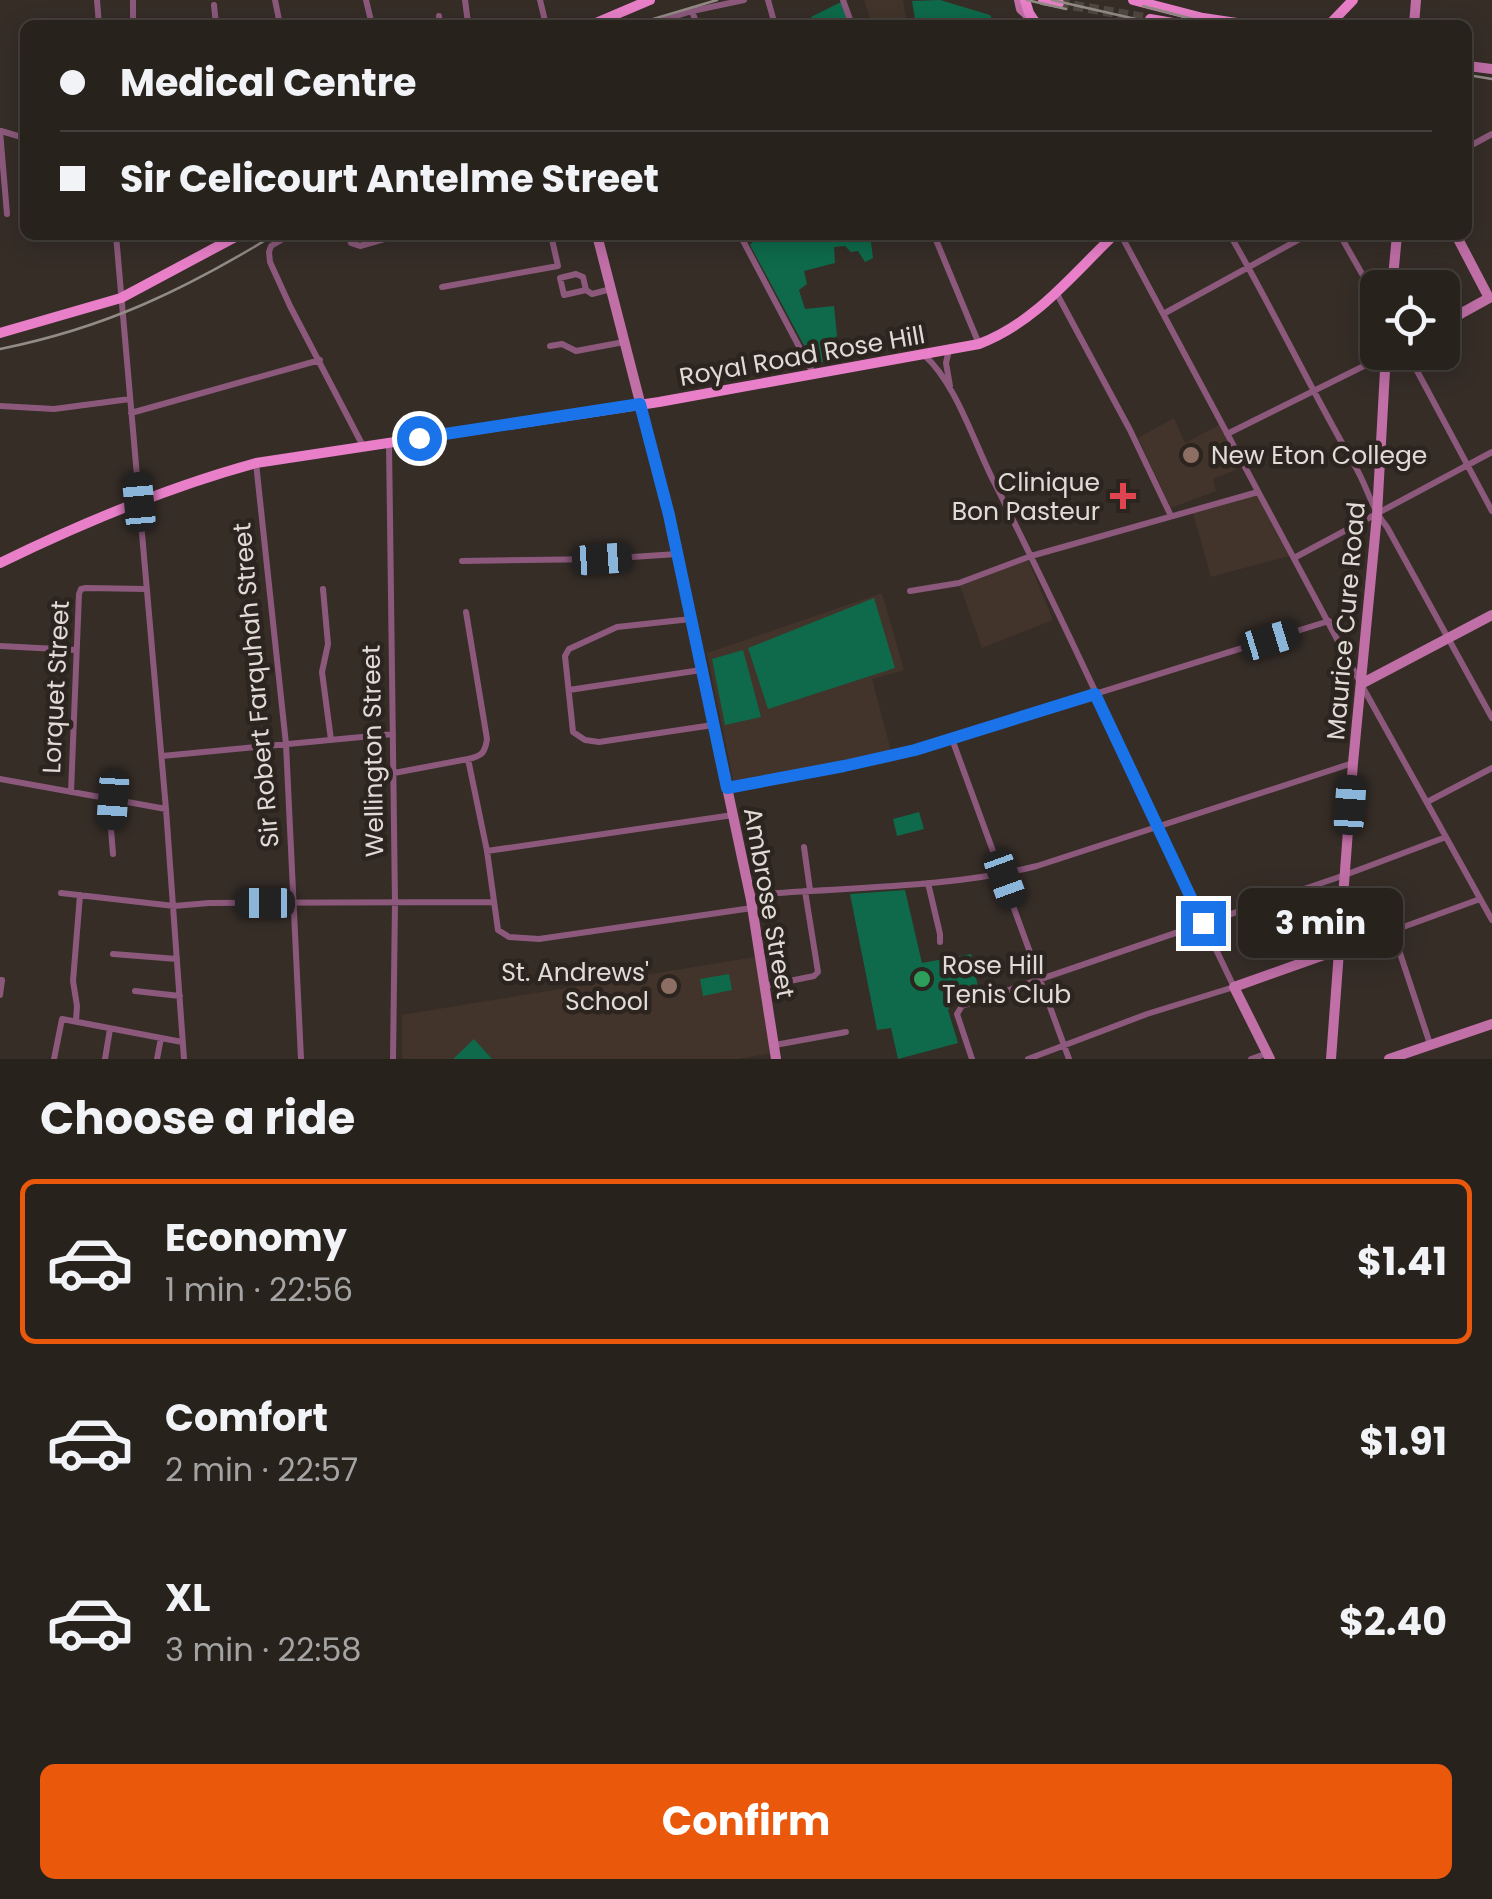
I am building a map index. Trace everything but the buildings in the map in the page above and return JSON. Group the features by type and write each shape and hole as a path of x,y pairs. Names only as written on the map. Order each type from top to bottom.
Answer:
{"main road":[{"path":"603,20 649,0"},
{"path":"1043,0 1060,3"},
{"path":"1133,0 1215,20"},
{"path":"1334,20 1353,0"},
{"path":"1198,20 1203,18"},
{"path":"1150,19 1156,20"},
{"path":"0,333 121,298 230,240"},
{"name":"Ambrose Street","path":"599,240 677,554 714,725 751,904 776,1059"},
{"name":"Royal Road Rose Hill","path":"0,563 139,502 256,464 640,404 979,344 1011,328 1057,294 1113,240"},
{"path":"1394,270 1397,240"},
{"path":"1459,240 1491,300 1460,315"},
{"name":"Maurice Cure Road","path":"1331,1059 1386,370"},
{"path":"1361,684 1492,614"},
{"path":"1269,1056 1234,986 1338,950"},
{"path":"1390,1059 1492,1024"}],"street":[{"path":"663,20 744,0"},
{"path":"214,5 216,20"},
{"path":"692,10 695,20"},
{"path":"438,16 439,20"},
{"path":"0,131 7,214"},
{"path":"116,240 162,756 184,1059"},
{"path":"281,240 271,246 270,262 363,446"},
{"path":"350,240 360,246 381,240"},
{"path":"552,240 564,295 586,290"},
{"path":"743,240 814,373"},
{"path":"936,240 979,344"},
{"path":"1121,240 1492,920"},
{"path":"1233,240 1367,487 1377,515 1492,718"},
{"path":"1164,313 1297,240"},
{"path":"1343,240 1360,270"},
{"path":"442,287 558,266"},
{"path":"560,278 576,274 583,277 586,290 592,294 612,289"},
{"path":"1057,294 1122,414 1171,516"},
{"path":"550,346 562,344 576,351 625,342"},
{"path":"949,350 946,364 952,392"},
{"path":"923,354 952,392 1234,986 1146,1014 1028,1059"},
{"path":"131,414 320,360"},
{"path":"1228,434 1360,368"},
{"path":"1416,370 1492,511"},
{"path":"0,406 54,409 130,399"},
{"name":"Wellington Street","path":"389,442 395,903 393,1059"},
{"path":"1294,558 1492,452"},
{"name":"Sir Robert Farquhah Street","path":"256,464 286,744 302,1059"},
{"path":"910,591 958,583 1032,556 1258,492"},
{"path":"462,560 677,554"},
{"name":"Lorquet Street","path":"71,792 79,594 81,590 147,589"},
{"path":"323,589 328,644 322,672 331,740"},
{"path":"394,773 468,760 485,751 487,738 466,612"},
{"path":"691,620 617,627 570,648 565,656 573,732 584,740 599,742 714,725"},
{"path":"727,788 915,750 1329,621"},
{"path":"0,646 76,650"},
{"path":"568,690 702,670"},
{"path":"162,756 393,734"},
{"path":"952,739 1068,1059"},
{"path":"468,760 498,930 509,937 539,940 751,904 762,894 1002,874 1038,866 1353,763"},
{"path":"1427,802 1492,768"},
{"path":"0,780 166,810"},
{"path":"113,800 113,854"},
{"path":"487,851 732,815"},
{"path":"972,1059 957,1014 962,1006 1446,837"},
{"path":"764,986 818,972 804,846"},
{"path":"928,883 940,942"},
{"path":"61,893 174,906 494,902"},
{"path":"76,1022 73,980 80,895"},
{"path":"1338,950 1480,899"},
{"path":"1393,932 1430,1045"},
{"path":"113,954 178,959"},
{"path":"0,995 1,980"},
{"path":"136,991 180,996"},
{"path":"54,1059 62,1018 182,1042"},
{"path":"105,1059 110,1028"},
{"path":"774,1046 846,1032"},
{"path":"158,1059 161,1038"},
{"path":"1251,1059 1269,1056"}],"shaded area":[{"path":"864,0 903,0 906,20 870,20"},
{"name":"New Eton College","path":"1174,418 1185,443 1219,425 1243,467 1213,479 1216,491 1171,508 1138,438"},
{"path":"1257,495 1289,556 1211,577 1193,513"},
{"path":"1028,560 1053,620 982,648 960,586"},
{"path":"882,593 904,670 872,679 891,751 734,784 707,653"},
{"name":"St. Andrews' School","path":"755,957 773,1053 738,1059 402,1059 402,1015"}],"green space":[{"path":"940,0 990,15 993,20 915,20 912,1"},
{"path":"841,2 848,20 812,20"},
{"path":"754,240 871,240 873,258 865,262 858,251 834,247 835,263 804,271 807,284 799,290 805,309 834,306 837,336 824,346 823,362 814,364 750,245"},
{"path":"874,598 895,668 768,709 748,648"},
{"path":"743,650 761,717 725,725 712,659"},
{"path":"919,812 924,829 897,836 893,819"},
{"name":"Rose Hill Tenis Club","path":"905,890 922,963 971,954 980,996 952,1004 948,1010 958,1043 898,1059 891,1028 877,1030 850,894"},
{"path":"729,974 732,990 703,996 700,979"},
{"path":"474,1039 492,1059 453,1059"}],"tunnel":[{"path":"1059,3 1150,19"}],"tram line":[{"path":"650,20 717,0"},
{"path":"1027,0 1066,9"},
{"path":"1052,0 1140,20"},
{"path":"1143,6 1197,20"},
{"path":"1472,76 1492,79"},
{"path":"0,349 74,330 143,305 265,240"}],"place":[{"name":"New Eton College","path":"1191,455"},
{"name":"Clinique Bon Pasteur","path":"1123,496"},
{"name":"Rose Hill Tenis Club","path":"922,979"},
{"name":"St. Andrews' School","path":"669,986"}],"route":[{"path":"419,438 640,404 669,515 727,788 915,750 1095,694 1203,923"}]}
